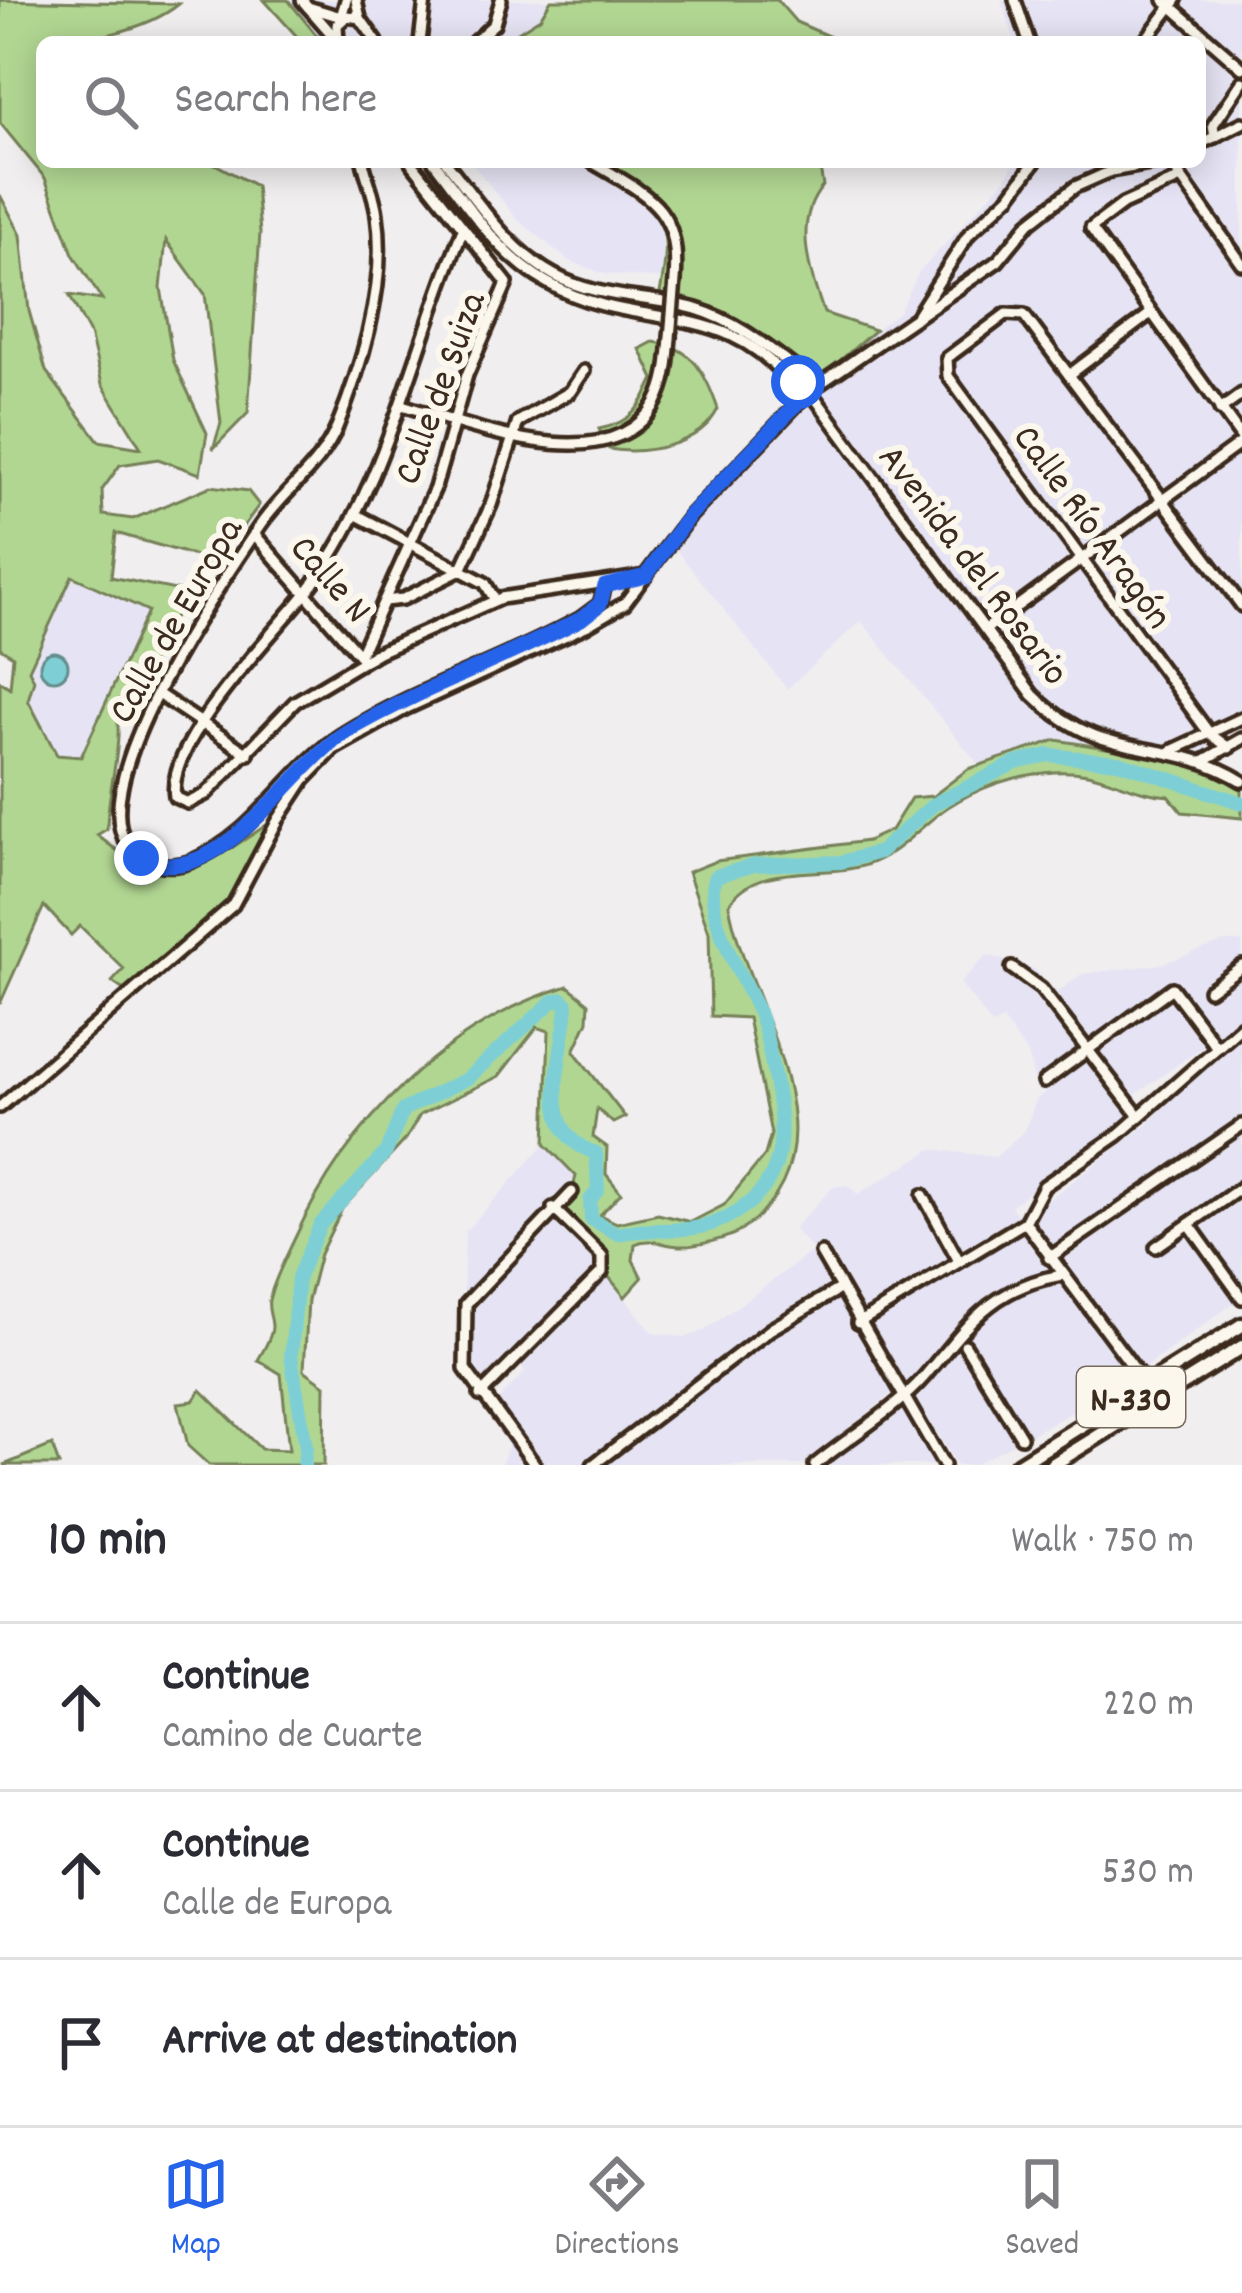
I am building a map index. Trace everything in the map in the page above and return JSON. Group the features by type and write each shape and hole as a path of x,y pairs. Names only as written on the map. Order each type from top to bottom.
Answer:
{"highway":[{"name":"N-330","path":"1018,1465 1242,1325"},
{"name":"N-330","path":"1052,1465 1242,1347"}],"street":[{"path":"338,36 346,0"},
{"path":"356,0 360,18 373,36"},
{"path":"419,36 425,0"},
{"path":"481,36 494,24 501,0"},
{"path":"1015,0 1027,36"},
{"path":"1148,36 1171,2 1242,68"},
{"path":"305,3 341,17 360,18"},
{"path":"305,3 334,36"},
{"path":"1214,137 1213,125 1242,82"},
{"path":"1206,141 1242,123"},
{"name":"Calle de Europa","path":"365,168 378,218 377,278 357,367 329,444 255,535 158,694 129,759 120,825 125,842 141,858 174,865 201,856 250,824 340,736 581,619 615,584"},
{"name":"Calle de Suiza","path":"361,658 410,543 467,375 507,283 415,168"},
{"path":"439,168 497,243 549,284 592,303 717,327 759,352 796,386 802,398"},
{"path":"451,168 493,222 553,274 616,298 692,308 718,317 821,382"},
{"path":"402,405 512,440 557,444 635,425 662,390 677,252 670,220 600,168"},
{"path":"916,317 968,234 1010,196 1031,168"},
{"path":"802,398 816,399 821,382 998,261 1029,223 1088,180 1140,168"},
{"path":"1172,168 1238,249 1242,264"},
{"path":"986,629 1242,440 1091,228 1124,204 1181,178"},
{"path":"462,232 402,405 355,514 306,592 190,742 175,783 175,797 182,802 206,794 295,702 361,658 495,600 646,576"},
{"path":"936,283 947,294"},
{"name":"Calle Río Aragón","path":"1069,375 1027,317 1016,311 949,356 945,367 1199,718 1203,740 1228,748"},
{"path":"1150,314 1069,375 1242,606"},
{"path":"385,601 403,598 461,570 523,416 570,392 584,371"},
{"path":"796,386 806,376"},
{"path":"1220,410 1242,394"},
{"path":"0,1107 233,905 304,779 334,749 407,707 586,626 633,592 688,517 802,398"},
{"name":"Avenida del Rosario","path":"816,399 1034,695 1064,724 1094,740 1203,761 1242,781"},
{"path":"355,514 489,585 495,600"},
{"name":"Calle N","path":"255,535 361,658"},
{"path":"615,584 633,592"},
{"path":"158,694 248,754"},
{"path":"1199,718 1203,761 1242,739"},
{"path":"1166,752 1203,740 1242,718"},
{"path":"1209,990 1242,966"},
{"path":"1012,968 1028,974 1138,1115"},
{"path":"1044,1082 1172,988 1215,1046"},
{"path":"858,1323 1024,1222 1044,1186 1138,1115 1242,1026"},
{"path":"1049,1258 1242,1125"},
{"path":"1156,1247 1242,1187"},
{"path":"535,1465 465,1370 466,1304 572,1192"},
{"path":"923,1195 959,1261"},
{"path":"480,1395 602,1272 602,1256 554,1208"},
{"path":"1024,1222 1148,1387"},
{"path":"1189,1224 1242,1298"},
{"path":"820,1253 944,1465"},
{"path":"814,1465 922,1379 966,1322 1016,1288 1062,1274"},
{"path":"593,1465 771,1329 841,1288"},
{"path":"965,1345 1021,1437"}],"shaded area":[{"path":"288,0 551,0 540,18 512,36 317,36"},
{"path":"1001,0 1242,0 1242,724 1193,762 1056,740 979,765 861,621 787,689 670,542 823,370 899,312 919,272 1011,168 1206,168 1206,36 1013,36"},
{"path":"476,168 593,168 659,218 669,245 663,279 604,274 569,261 517,219"},
{"path":"72,576 149,611 81,758 58,755 28,700 33,681 29,670"},
{"path":"1223,942 1242,942 1242,1019 1132,1097 1089,1040 1034,1080 1029,1056 1003,1020 992,1025 960,983 987,955 1034,969 1056,993 1082,974 1161,964"},
{"path":"1242,1034 1242,1180 1148,1246 1156,1257 1242,1199 1242,1297 1143,1369 1086,1300 1089,1296 1034,1222 1039,1207 1144,1127 1216,1052"},
{"path":"1083,1059 1129,1116 1011,1206 1132,1380 974,1465 957,1465 905,1383 804,1465 501,1465 510,1442 497,1401 525,1372 520,1365 607,1276 653,1333 686,1337 705,1330 814,1250 793,1229 833,1187 847,1185 858,1194 932,1149 996,1157 1025,1130 1036,1100"},
{"path":"545,1144 577,1176 547,1207 599,1263 484,1382 471,1369 473,1311 463,1288 465,1232"},
{"path":"903,1409 935,1465 829,1465 838,1458"}],"green space":[{"path":"0,0 179,4 150,21 114,33 36,36 36,167 0,123"},
{"path":"264,0 288,0 317,36 297,36"},
{"path":"551,0 777,0 796,22 828,36 512,36 540,18"},
{"path":"37,168 222,168 256,186 260,233 248,413 213,449 221,423 205,294 166,240 161,288 173,360 207,433 200,474 158,459 120,465 102,490 103,515 133,519 211,486 248,491 259,505 204,581 199,557 116,533 111,577 186,592 151,668 116,711 118,737 107,829 97,835 144,865 181,870 219,856 265,826 274,829 233,905 131,995 112,982 124,969 80,926 71,935 44,906 0,1004 0,681 10,688 13,656 0,648 0,195 21,235 29,311 46,371 99,441 141,448 102,384 90,334 69,295 102,300 73,254 45,178","holes":["72,576 148,611 81,757 57,755 28,700 34,680 29,670"]},
{"path":"593,168 820,168 823,186 808,215 806,231 809,264 824,313 875,330 819,379 718,317 658,303 663,231 657,217 631,192"},
{"path":"653,342 678,349 696,364 718,409 698,432 670,445 609,449 599,429 627,418 644,398 654,379 640,349"},
{"path":"1056,740 1193,762 1242,781 1242,818 1182,812 1169,796 1097,776 1032,775 994,784 959,800 890,854 866,865 756,881 729,904 785,1074 793,1117 791,1158 775,1196 742,1230 694,1245 635,1244 633,1260 642,1278 625,1297 553,1208 572,1192 576,1176 545,1144 549,1031 537,1027 499,1076 420,1115 406,1139 342,1209 320,1254 308,1300 304,1370 325,1385 324,1465 209,1465 188,1446 178,1403 193,1401 201,1390 261,1449 289,1450 281,1374 258,1360 272,1331 269,1304 274,1285 316,1197 371,1118 405,1083 441,1052 523,1003 568,986 589,1003 588,1021 574,1051 625,1117 613,1123 597,1109 593,1137 607,1147 606,1174 621,1193 600,1215 617,1223 658,1214 691,1222 724,1205 765,1155 771,1134 748,1018 711,1016 709,932 688,872 716,861 867,841 891,830 911,798 933,796 968,769"},
{"path":"52,1445 59,1465 4,1465"}],"water":[{"path":"54,652 64,656 68,666 64,676 54,680 44,676 40,666 44,656"}],"waterway":[{"path":"304,1465 306,1447 291,1356 298,1277 320,1225 386,1152 403,1110 468,1078 553,1001 562,999 567,1004 556,1090 558,1111 576,1143 596,1153 598,1190 590,1200 591,1219 618,1234 705,1226 740,1210 769,1179 780,1142 778,1099 762,1020 719,927 714,908 716,876 755,865 841,862 880,852 934,804 1015,763 1048,755 1118,762 1242,803"}],"route":[{"path":"141,858 174,865 201,856 261,815 316,754 340,736 441,682 581,619 600,604 605,586 646,576 688,517 751,457 802,398 797,393 798,382"}]}
